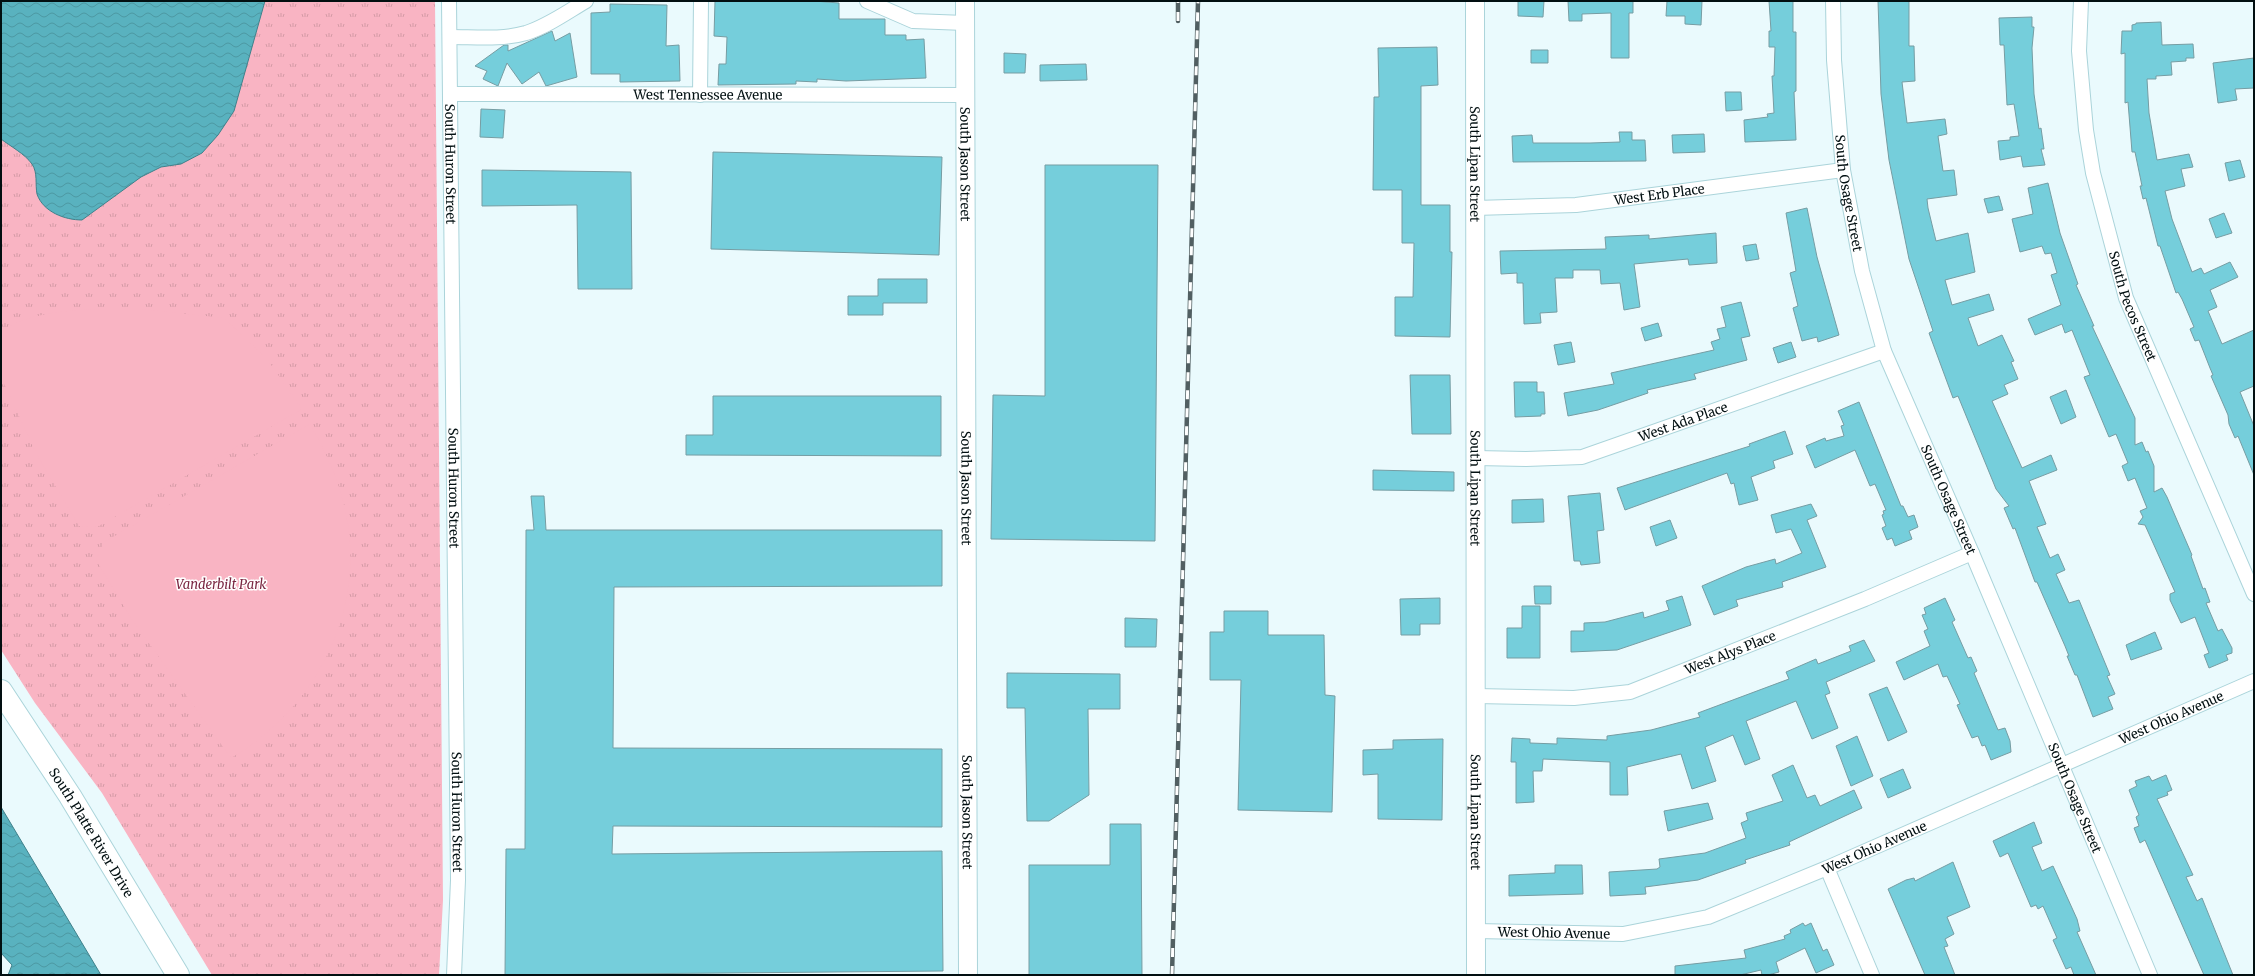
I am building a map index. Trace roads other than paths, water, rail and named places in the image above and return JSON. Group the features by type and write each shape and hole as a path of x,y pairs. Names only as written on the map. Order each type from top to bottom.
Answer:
{"highway":[{"name":"South Platte River Drive","path":"1,691 70,796 178,975"}],"street":[{"name":"South Huron Street","path":"449,1 458,872 454,975"},
{"path":"450,37 506,37 526,33 546,24 586,1"},
{"path":"700,94 701,1"},
{"path":"867,1 914,21 965,23"},
{"name":"South Jason Street","path":"965,1 968,975"},
{"name":"South Lipan Street","path":"1475,1 1476,975"},
{"name":"South Osage Street","path":"1834,1 1834,60 1843,170 1862,271 1884,351 1972,553 2060,766 2150,975"},
{"name":"South Pecos Street","path":"2081,1 2079,51 2086,130 2093,173 2126,298 2254,594"},
{"name":"West Tennessee Avenue","path":"450,94 965,95"},
{"name":"West Erb Place","path":"1475,208 1576,205 1843,170"},
{"name":"West Ada Place","path":"1476,458 1526,459 1582,456 1884,351"},
{"name":"West Alys Place","path":"1476,696 1574,698 1630,692 1865,599 1972,553"},
{"name":"West Ohio Avenue","path":"1476,931 1623,934 1708,917 1827,868 2254,681"},
{"path":"1827,868 1872,975"}],"water":[{"path":"1,1 265,1 234,111 218,135 202,153 181,164 161,167 141,177 82,220 75,220 55,214 44,206 37,194 34,167 29,160 1,139"},
{"path":"1,807 101,975 8,975 12,965 1,953"}],"railway":[{"path":"1178,1 1178,21"},
{"path":"1172,975 1198,1"}],"park label":[{"name":"Vanderbilt Park","path":"221,584"}]}
